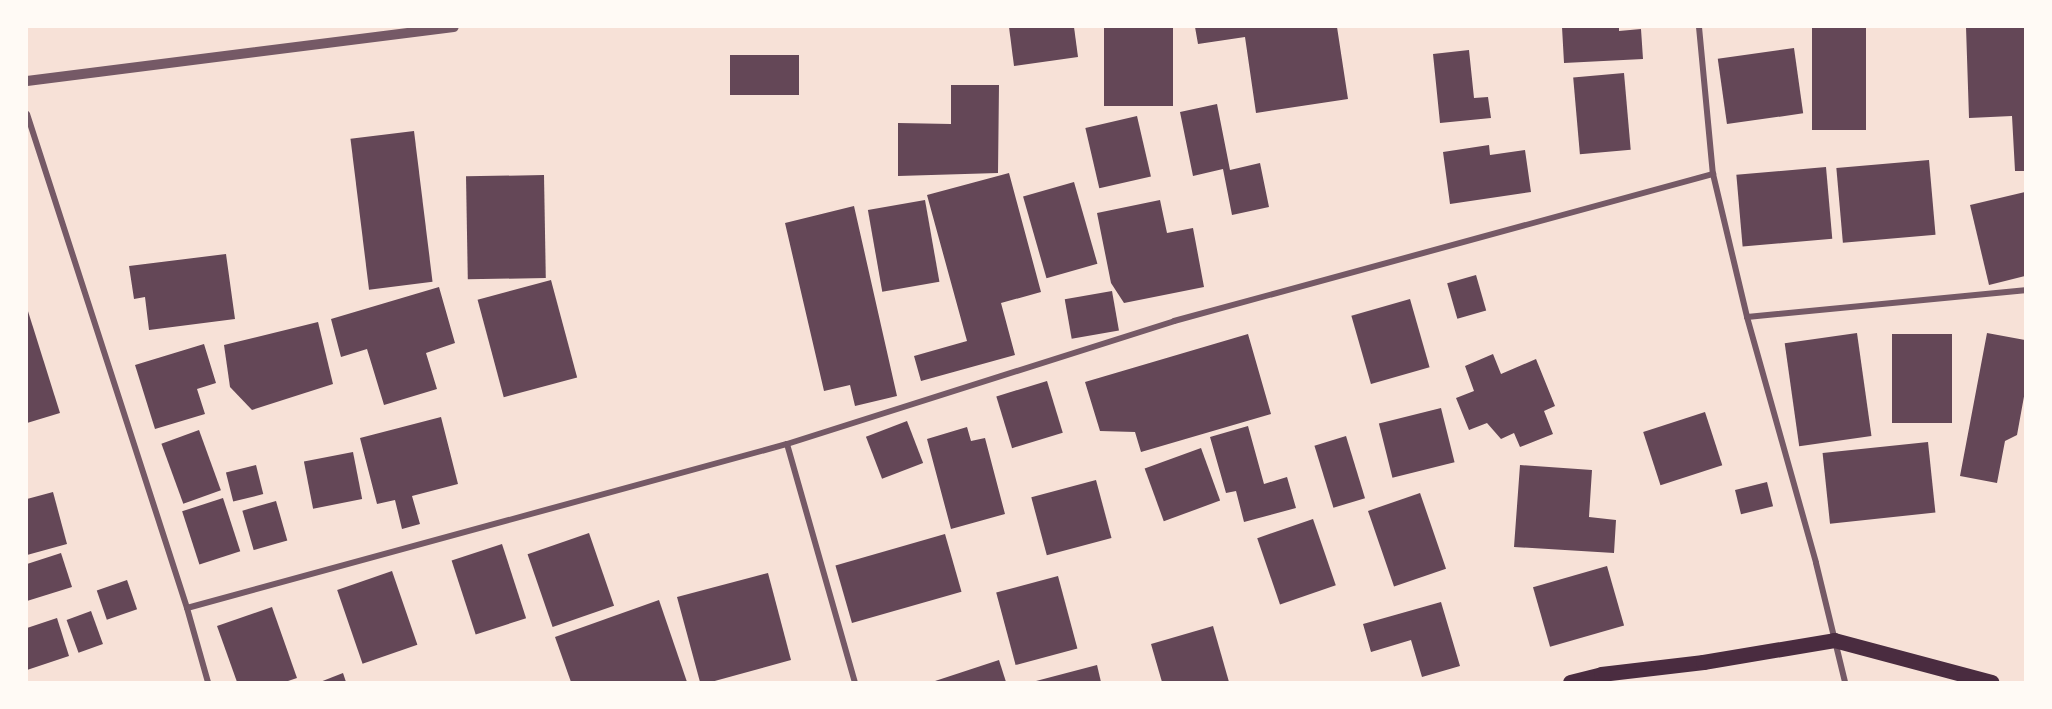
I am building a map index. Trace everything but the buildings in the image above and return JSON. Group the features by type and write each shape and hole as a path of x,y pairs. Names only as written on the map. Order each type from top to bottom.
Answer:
{"main road":[{"path":"1570,682 1601,675 1703,662 1834,640 1992,682"}],"street":[{"path":"27,81 454,27"},
{"path":"1699,27 1713,174 1747,317 1816,563 1845,682"},
{"path":"27,114 188,608 208,682"},
{"path":"188,608 787,444 1174,321 1713,174"},
{"path":"1747,317 2025,290"},
{"path":"787,444 855,682"}]}
